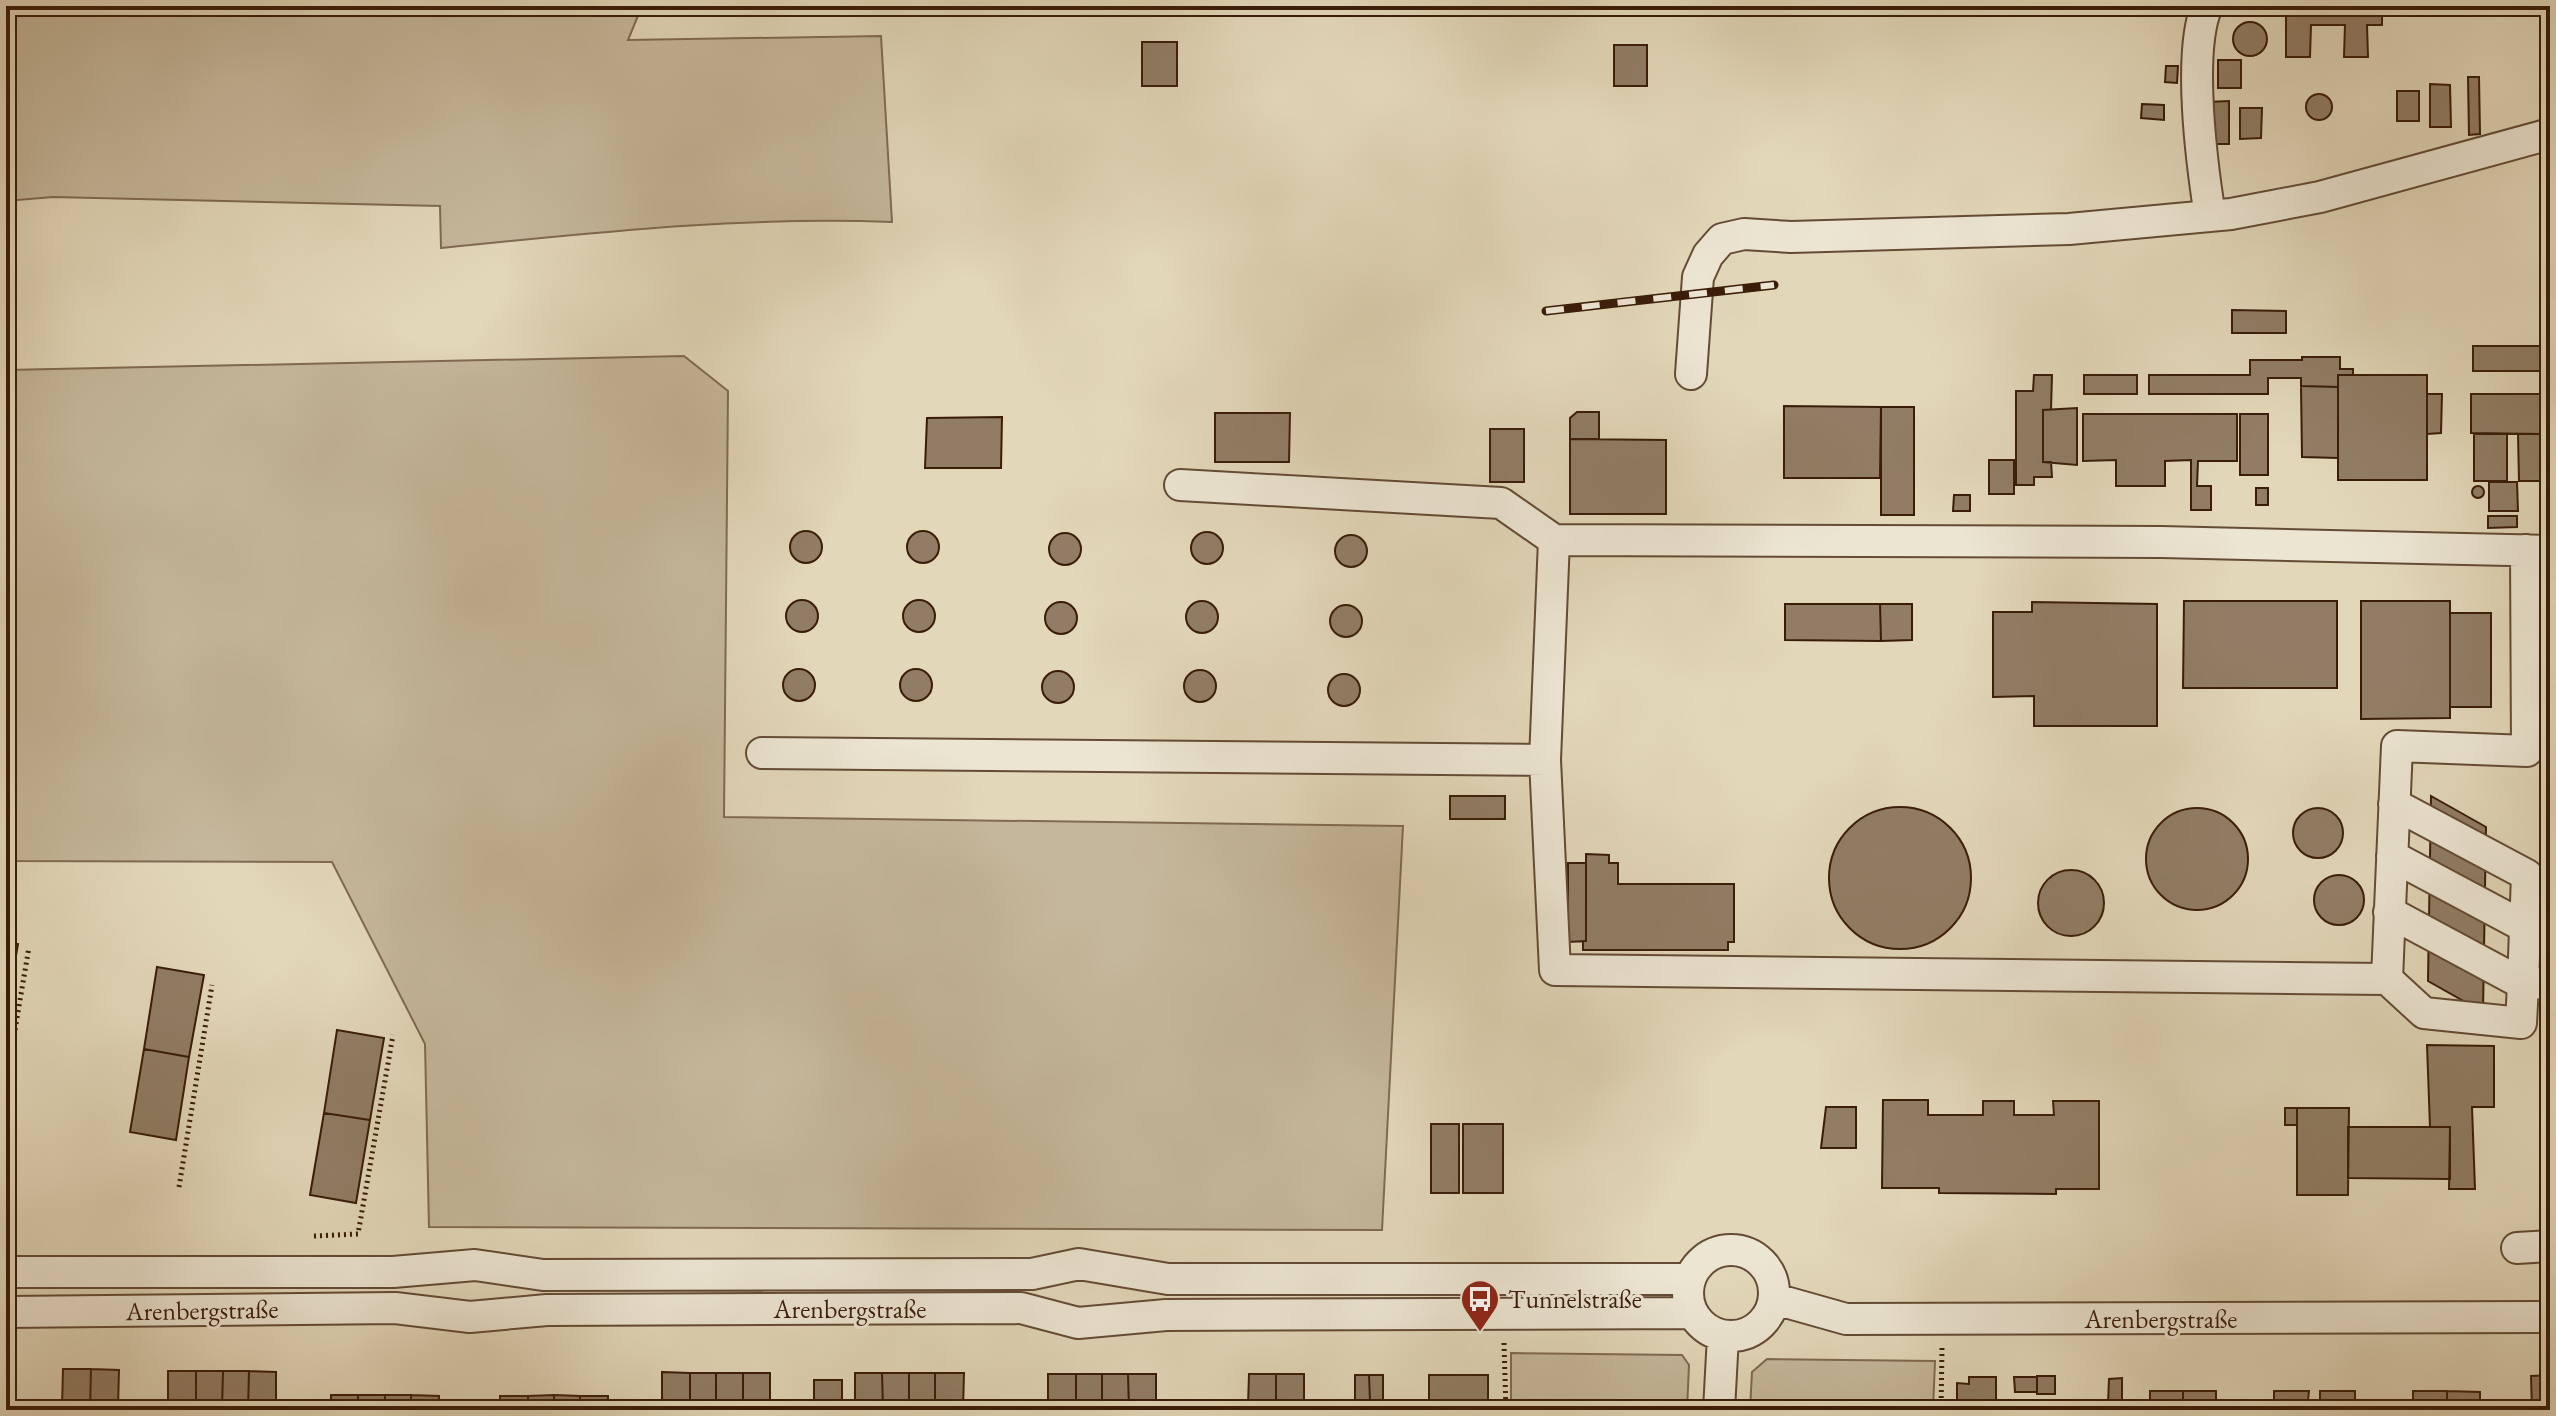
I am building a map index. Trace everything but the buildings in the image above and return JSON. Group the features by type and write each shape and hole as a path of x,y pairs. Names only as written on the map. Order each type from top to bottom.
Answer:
{"street":[{"path":"2207,6 2199,25 2199,53 2201,142 2210,216"},
{"path":"1691,374 1698,277 1708,255 1722,239 1744,234 1791,237 2069,229 2210,216 2320,197 2550,134"},
{"path":"1180,485 1501,503 1554,540 2161,542 2538,550 2527,751 2397,746 2387,979"},
{"path":"1554,540 1545,760 1555,970 2387,979 2424,1013 2521,1023 2536,984 2525,927 2527,875 2394,804"},
{"path":"762,753 1545,760"},
{"path":"2392,856 2525,927"},
{"path":"2389,912 2536,984"},
{"path":"2517,1248 2550,1246"},
{"path":"1721,1249 1742,1250 1760,1260 1773,1279 1775,1299 1764,1321 1746,1334 1723,1336 1706,1329 1692,1313 1687,1295 1689,1279 1703,1259 1721,1249"},
{"name":"Arenbergstraße","path":"6,1272 393,1272 475,1265 543,1275 1032,1274 1079,1264 1168,1279 1689,1279"},
{"name":"Arenbergstraße","path":"1775,1299 1846,1319 2550,1317"},
{"name":"Arenbergstraße","path":"6,1312 395,1308 470,1317 547,1310 1021,1308 1078,1323 1166,1315 1692,1313"},
{"path":"1719,1410 1723,1336"}],"path":[{"path":"6,1083 29,947"},
{"path":"179,1187 212,985"},
{"path":"314,1236 358,1234 393,1035"},
{"path":"1503,1314 1506,1410"},
{"path":"1941,1410 1942,1319"}],"shaded area":[{"path":"6,6 642,6 628,40 881,36 892,222 723,224 441,248 440,206 53,197 6,201"},
{"path":"684,356 728,391 724,817 1403,826 1382,1230 429,1227 425,1044 332,862 6,861 6,370"},
{"path":"1511,1353 1682,1355 1689,1365 1687,1410 1511,1410"},
{"path":"1767,1359 1935,1361 1933,1410 1750,1410 1752,1372"}],"railway":[{"path":"1546,311 1774,285"}],"place":[{"name":"Tunnelstraße","path":"1480,1333"}]}
